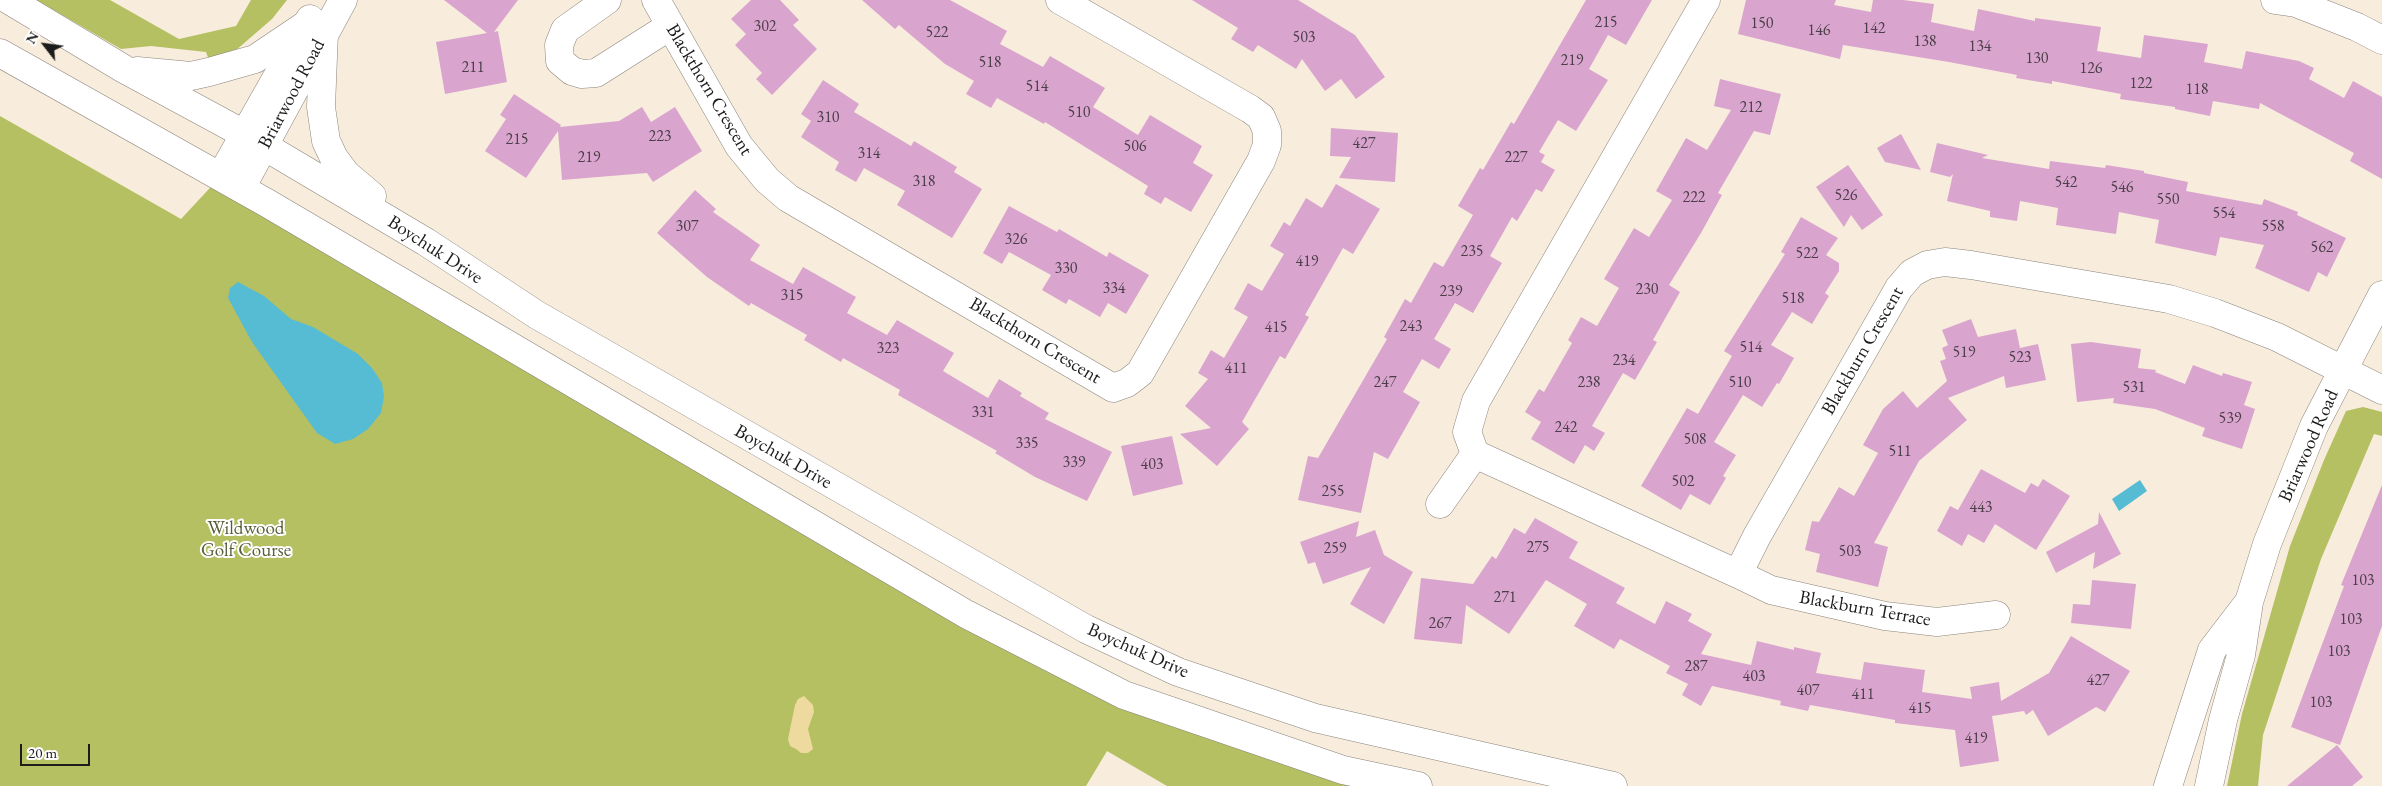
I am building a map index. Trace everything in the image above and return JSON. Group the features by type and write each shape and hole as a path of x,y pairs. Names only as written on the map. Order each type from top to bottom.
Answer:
{"street":[{"name":"Boychuk Drive","path":"9,0 124,69 255,140 426,242 537,315 1086,629 1178,672 1315,718 1613,786"},
{"name":"Briarwood Road","path":"316,28 321,0"},
{"name":"Briarwood Road","path":"231,182 316,28 343,0"},
{"path":"607,0 565,30 559,45 560,60 572,71 582,74 596,73 670,26"},
{"name":"Blackthorn Crescent","path":"656,0 739,146 767,180 788,198 1113,388 1127,383 1140,373 1261,161 1267,145 1267,131 1261,116 1250,109 1060,0"},
{"path":"1706,0 1476,401 1467,432 1475,454 1738,574"},
{"path":"2274,0 2296,3 2357,27 2382,40"},
{"path":"124,69 171,76 191,76 255,59 316,28 321,107 325,134 334,158 346,174 426,242"},
{"path":"0,52 231,182 966,614 1124,695 1343,770 1418,786"},
{"name":"Blackburn Crescent","path":"1738,574 1756,536 1898,288 1912,273 1927,265 1944,262 1971,264 2169,299 2214,313 2277,337 2344,369 2382,390"},
{"name":"Briarwood Road","path":"2209,786 2223,720 2241,655 2249,602 2268,544 2314,426 2382,295"},
{"path":"1440,504 1475,454"},
{"name":"Blackburn Terrace","path":"1738,574 1771,590 1884,616 1938,622 1996,615"},
{"name":"Briarwood Road","path":"2168,786 2212,650 2249,602"}],"green space":[{"path":"36,0 110,0 179,39 236,26 251,0 287,0 272,19 235,51 209,60 206,52 151,46 121,49"},
{"name":"Wildwood Golf Course","path":"0,116 181,219 221,176 1124,695 1418,786 1167,786 1107,751 1086,786 0,786"},
{"path":"2363,407 2382,412 2382,436 2374,434 2321,559 2263,735 2258,786 2227,786 2242,714 2290,546 2324,460 2346,411"}],"sand":[{"path":"804,696 813,705 814,712 808,729 813,749 808,753 801,753 790,746 788,739 795,705 798,699"}],"water":[{"path":"238,282 264,296 291,319 313,327 358,354 372,368 382,383 384,397 381,413 368,429 353,439 335,444 317,433 252,342 228,298 230,288"},
{"path":"2140,480 2147,491 2119,511 2112,499"}],"building":[{"path":"444,0 518,0 494,32 498,31 507,82 445,94 436,42 487,33"},
{"path":"751,0 780,0 799,20 793,25 817,49 772,95 756,79 762,73 735,45 746,34 731,19"},
{"path":"862,0 950,0 1007,31 1000,44 1043,67 1050,56 1105,88 1093,107 1138,135 1150,115 1202,146 1193,163 1213,175 1191,212 1165,197 1161,204 1144,194 1148,186 1045,122 1044,124 997,98 991,108 966,94 974,81 945,64 899,25 895,29"},
{"path":"1192,0 1298,0 1355,35 1385,77 1356,99 1341,79 1325,91 1302,59 1296,69 1258,45 1253,52 1231,39 1238,28"},
{"path":"1586,0 1652,0 1626,45 1608,35 1589,69 1608,80 1576,131 1558,120 1539,152 1545,155 1541,162 1555,170 1542,192 1536,189 1517,221 1512,217 1490,256 1502,263 1473,313 1455,303 1434,339 1451,349 1439,369 1422,359 1403,392 1420,402 1388,459 1374,452 1361,513 1298,500 1308,456 1318,458 1387,339 1384,337 1405,299 1411,303 1434,262 1443,267 1473,215 1458,206 1480,168 1483,170 1511,122 1514,124"},
{"path":"1746,0 1836,0 1834,5 1871,12 1873,0 1903,0 1934,4 1931,22 1974,31 1978,9 2035,21 2035,18 2101,27 2097,51 2141,58 2144,35 2208,44 2204,62 2242,69 2246,51 2299,61 2314,68 2309,79 2344,98 2353,81 2382,97 2382,179 2350,161 2354,153 2260,103 2259,109 2213,101 2210,116 2175,109 2175,107 2120,99 2121,94 2052,81 2052,84 2016,78 2017,75 1949,62 1843,45 1840,59 1738,34"},
{"path":"1720,79 1781,94 1770,135 1754,131 1718,193 1722,195 1669,285 1680,292 1653,340 1657,342 1635,380 1623,373 1592,426 1605,433 1594,451 1585,445 1574,464 1531,439 1541,422 1525,412 1539,389 1544,392 1572,343 1568,340 1581,317 1597,326 1619,288 1604,279 1634,228 1649,237 1672,200 1656,191 1686,138 1707,150 1731,110 1714,106"},
{"path":"823,80 859,104 854,112 911,146 914,141 957,167 954,172 982,189 952,238 897,205 905,191 864,168 856,182 835,170 839,162 801,137 811,121 801,114"},
{"path":"514,94 561,125 560,127 619,121 642,107 651,122 675,107 702,151 653,182 647,173 562,180 558,131 526,178 485,151 506,119 500,115"},
{"path":"1331,128 1398,133 1395,182 1339,178 1351,157 1330,156"},
{"path":"1901,134 1921,170 1885,162 1877,148"},
{"path":"1937,143 1988,155 1982,158 2049,169 2050,161 2105,168 2106,165 2144,171 2144,173 2188,182 2186,191 2262,205 2264,199 2298,212 2297,215 2346,238 2327,277 2318,272 2309,292 2255,268 2264,245 2220,237 2216,256 2155,243 2159,220 2119,212 2116,234 2056,225 2058,208 2020,201 2017,221 1990,217 1990,211 1947,201 1953,174 1950,177 1930,172"},
{"path":"1848,165 1883,215 1862,230 1851,215 1844,227 1816,187"},
{"path":"1336,184 1380,209 1353,254 1343,248 1305,315 1309,317 1285,359 1280,356 1242,422 1249,429 1217,466 1180,434 1211,428 1185,406 1208,379 1198,373 1211,350 1224,358 1248,317 1234,309 1248,283 1262,291 1284,254 1270,246 1284,222 1290,226 1306,198 1322,208"},
{"path":"695,190 716,209 713,212 760,245 750,260 793,284 803,267 856,297 847,313 887,335 897,320 954,353 943,371 988,398 999,379 1022,393 1020,396 1049,413 1045,419 1112,452 1087,501 1035,477 995,453 997,451 898,395 900,390 843,358 841,362 804,340 807,335 751,303 749,306 707,277 657,233"},
{"path":"1009,206 1057,232 1059,229 1107,257 1109,252 1149,275 1126,314 1108,303 1100,317 1069,299 1066,304 1042,290 1051,275 1009,252 1002,264 983,253"},
{"path":"1801,217 1838,238 1826,255 1839,263 1839,271 1825,293 1829,296 1812,324 1792,312 1771,345 1794,358 1779,384 1777,383 1762,407 1743,395 1714,442 1736,455 1723,476 1726,478 1710,505 1690,494 1681,510 1641,486 1687,408 1698,414 1732,356 1724,351 1785,254 1781,252"},
{"path":"1971,319 1978,337 2016,329 2020,348 2038,344 2046,380 2006,388 2004,376 1948,398 1967,420 1919,461 1874,543 1888,547 1878,587 1816,572 1820,554 1805,550 1812,521 1819,522 1839,487 1854,496 1878,453 1863,445 1883,409 1903,391 1917,408 1947,381 1940,361 1946,359 1942,348 1948,345 1942,330"},
{"path":"2091,342 2141,349 2138,368 2156,370 2155,372 2185,384 2193,365 2222,376 2223,373 2252,382 2244,405 2255,409 2242,449 2202,436 2205,428 2155,409 2113,403 2114,398 2077,402 2071,344"},
{"path":"1172,436 1183,484 1133,496 1121,446"},
{"path":"1981,469 2025,493 2031,483 2038,487 2043,479 2070,496 2036,550 1995,524 1984,543 1968,534 1962,546 1937,531 1950,506 1958,510"},
{"path":"2382,485 2382,626 2340,745 2291,727 2344,586 2341,585"},
{"path":"2099,512 2121,554 2093,569 2095,552 2056,573 2046,552 2098,524"},
{"path":"1535,518 1578,542 1569,558 1625,588 1616,603 1655,624 1666,601 1692,614 1688,621 1712,634 1701,654 1751,665 1757,641 1794,650 1794,647 1821,653 1816,673 1861,680 1864,662 1925,670 1922,692 1972,699 1970,687 1999,682 2001,701 2049,673 2071,636 2130,671 2105,712 2096,707 2048,736 2033,710 2026,715 2024,711 1992,716 1999,761 1960,767 1955,730 1895,723 1895,720 1810,705 1808,711 1780,705 1781,701 1712,686 1701,706 1682,695 1688,684 1666,673 1670,666 1620,639 1614,649 1574,626 1587,604 1546,580 1509,634 1466,605 1462,644 1414,639 1421,578 1473,584 1492,556 1496,559 1514,528 1525,534"},
{"path":"1359,521 1356,537 1375,530 1384,555 1413,572 1384,624 1350,604 1371,567 1323,584 1315,562 1308,564 1300,542"},
{"path":"2092,580 2136,584 2131,629 2071,623 2073,604 2090,605"},
{"path":"2337,745 2363,777 2352,786 2287,786"}]}
